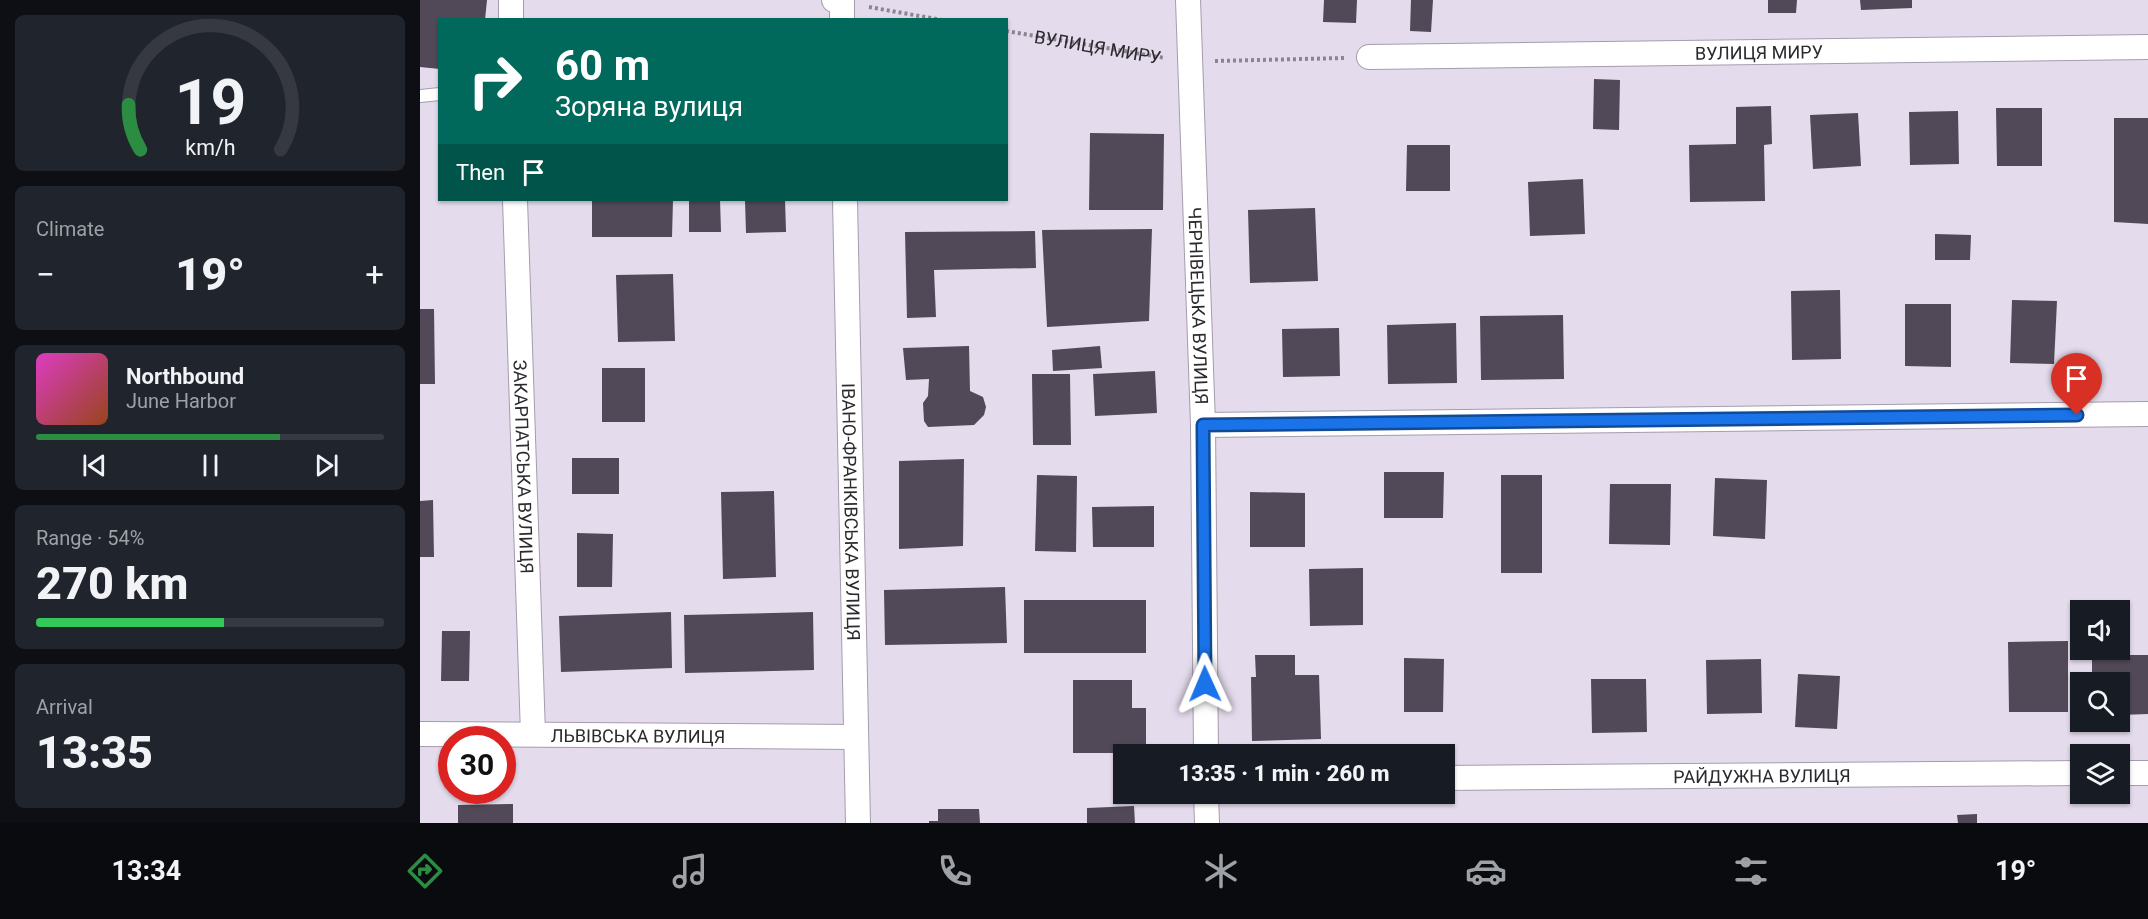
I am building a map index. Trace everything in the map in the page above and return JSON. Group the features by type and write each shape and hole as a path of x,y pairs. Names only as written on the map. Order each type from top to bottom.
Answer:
{"street":[{"path":"511,0 511,18"},
{"name":"ЧЕРНІВЕЦЬКА ВУЛИЦЯ","path":"1188,0 1203,425 1206,744"},
{"name":"ВУЛИЦЯ МИРУ","path":"1369,57 2148,47"},
{"name":"ЗАКАРПАТСЬКА ВУЛИЦЯ","path":"515,201 532,734"},
{"name":"ІВАНО-ФРАНКІВСЬКА ВУЛИЦЯ","path":"845,201 858,823"},
{"path":"1203,425 2148,414"},
{"name":"ЛЬВІВСЬКА ВУЛИЦЯ","path":"420,734 856,737"},
{"path":"2130,773 2148,772"},
{"name":"РАЙДУЖНА ВУЛИЦЯ","path":"1455,778 2070,773"},
{"path":"1206,804 1207,823"}],"lane":[{"path":"420,96 438,94"}],"path":[{"path":"839,7 926,18"},
{"name":"ВУЛИЦЯ МИРУ","path":"1008,31 1190,62 1369,57"}],"building":[{"path":"420,0 487,0 485,18 438,18 438,69 420,67"},
{"path":"1324,0 1357,0 1356,23 1323,22"},
{"path":"1411,0 1433,0 1431,32 1410,31"},
{"path":"1768,0 1797,0 1796,13 1768,13"},
{"path":"1860,0 1912,0 1912,8 1861,10"},
{"path":"1594,79 1620,80 1619,130 1593,129"},
{"path":"1771,106 1772,144 1764,145 1765,201 1690,202 1689,145 1736,144 1736,107"},
{"path":"1996,108 2042,108 2042,166 1997,166"},
{"path":"1958,111 1959,164 1910,165 1909,112"},
{"path":"1858,113 1861,166 1813,169 1810,115"},
{"path":"2114,118 2148,118 2148,224 2114,222"},
{"path":"1090,133 1164,134 1163,210 1089,210"},
{"path":"1407,145 1450,145 1450,191 1406,191"},
{"path":"1583,179 1585,234 1530,236 1528,182"},
{"path":"592,201 673,201 672,237 592,237"},
{"path":"689,201 720,201 721,232 689,232"},
{"path":"745,201 785,201 786,232 746,233"},
{"path":"1315,208 1318,281 1250,283 1248,210"},
{"path":"1152,229 1149,321 1047,327 1042,230"},
{"path":"1035,231 1036,268 934,270 936,317 907,318 905,232"},
{"path":"1935,234 1971,235 1970,260 1935,260"},
{"path":"673,274 675,341 618,342 616,275"},
{"path":"1840,290 1841,359 1792,360 1791,291"},
{"path":"2012,300 2057,301 2054,364 2010,363"},
{"path":"1905,304 1951,304 1951,367 1905,366"},
{"path":"420,309 434,309 435,384 420,384"},
{"path":"1563,315 1564,379 1481,380 1480,316"},
{"path":"1456,323 1457,383 1388,384 1387,325"},
{"path":"1339,328 1340,376 1283,377 1282,329"},
{"path":"969,346 970,391 983,397 986,407 984,415 974,425 928,427 924,421 923,403 928,396 929,379 906,380 903,348"},
{"path":"1100,346 1102,368 1053,371 1052,350"},
{"path":"602,368 645,368 645,422 602,422"},
{"path":"1155,371 1157,413 1095,416 1093,374"},
{"path":"1032,374 1070,374 1071,445 1033,445"},
{"path":"572,458 619,458 619,494 572,494"},
{"path":"964,459 963,546 899,549 899,461"},
{"path":"1384,472 1444,472 1443,518 1384,518"},
{"path":"1037,475 1077,476 1076,552 1035,551"},
{"path":"1501,475 1542,475 1542,573 1501,573"},
{"path":"1715,478 1767,480 1765,539 1713,536"},
{"path":"1610,484 1671,484 1670,545 1609,544"},
{"path":"774,491 776,577 723,579 721,492"},
{"path":"1250,492 1305,493 1305,547 1250,547"},
{"path":"433,500 434,557 420,557 420,501"},
{"path":"1154,506 1154,547 1093,547 1092,507"},
{"path":"577,533 613,534 612,587 577,587"},
{"path":"1363,568 1363,625 1310,626 1309,569"},
{"path":"1005,587 1007,643 885,645 884,590"},
{"path":"1024,600 1146,600 1146,653 1024,653"},
{"path":"671,612 672,668 561,672 559,616"},
{"path":"813,612 814,670 685,673 684,615"},
{"path":"442,631 470,631 469,681 441,681"},
{"path":"2068,641 2068,712 2009,712 2008,642"},
{"path":"1255,655 1295,655 1295,675 1319,675 1321,739 1252,741 1251,677 1256,677"},
{"path":"2130,655 2148,655 2148,714 2130,715 2130,672 2092,672 2092,660 2130,660"},
{"path":"1404,658 1444,659 1443,712 1404,712"},
{"path":"1761,659 1762,713 1707,714 1706,660"},
{"path":"1798,674 1840,676 1837,729 1795,727"},
{"path":"1591,679 1646,679 1647,732 1592,733"},
{"path":"1073,680 1132,680 1132,708 1146,708 1146,744 1113,744 1113,753 1073,753"},
{"path":"513,804 513,823 458,823 458,805"},
{"path":"1134,806 1135,823 1087,823 1087,808"},
{"path":"938,809 979,809 980,823 929,823 929,821 938,821"},
{"path":"1977,814 1977,823 1958,823 1957,815"}],"route":[{"path":"1205,684 1203,425 2077,415"}]}
